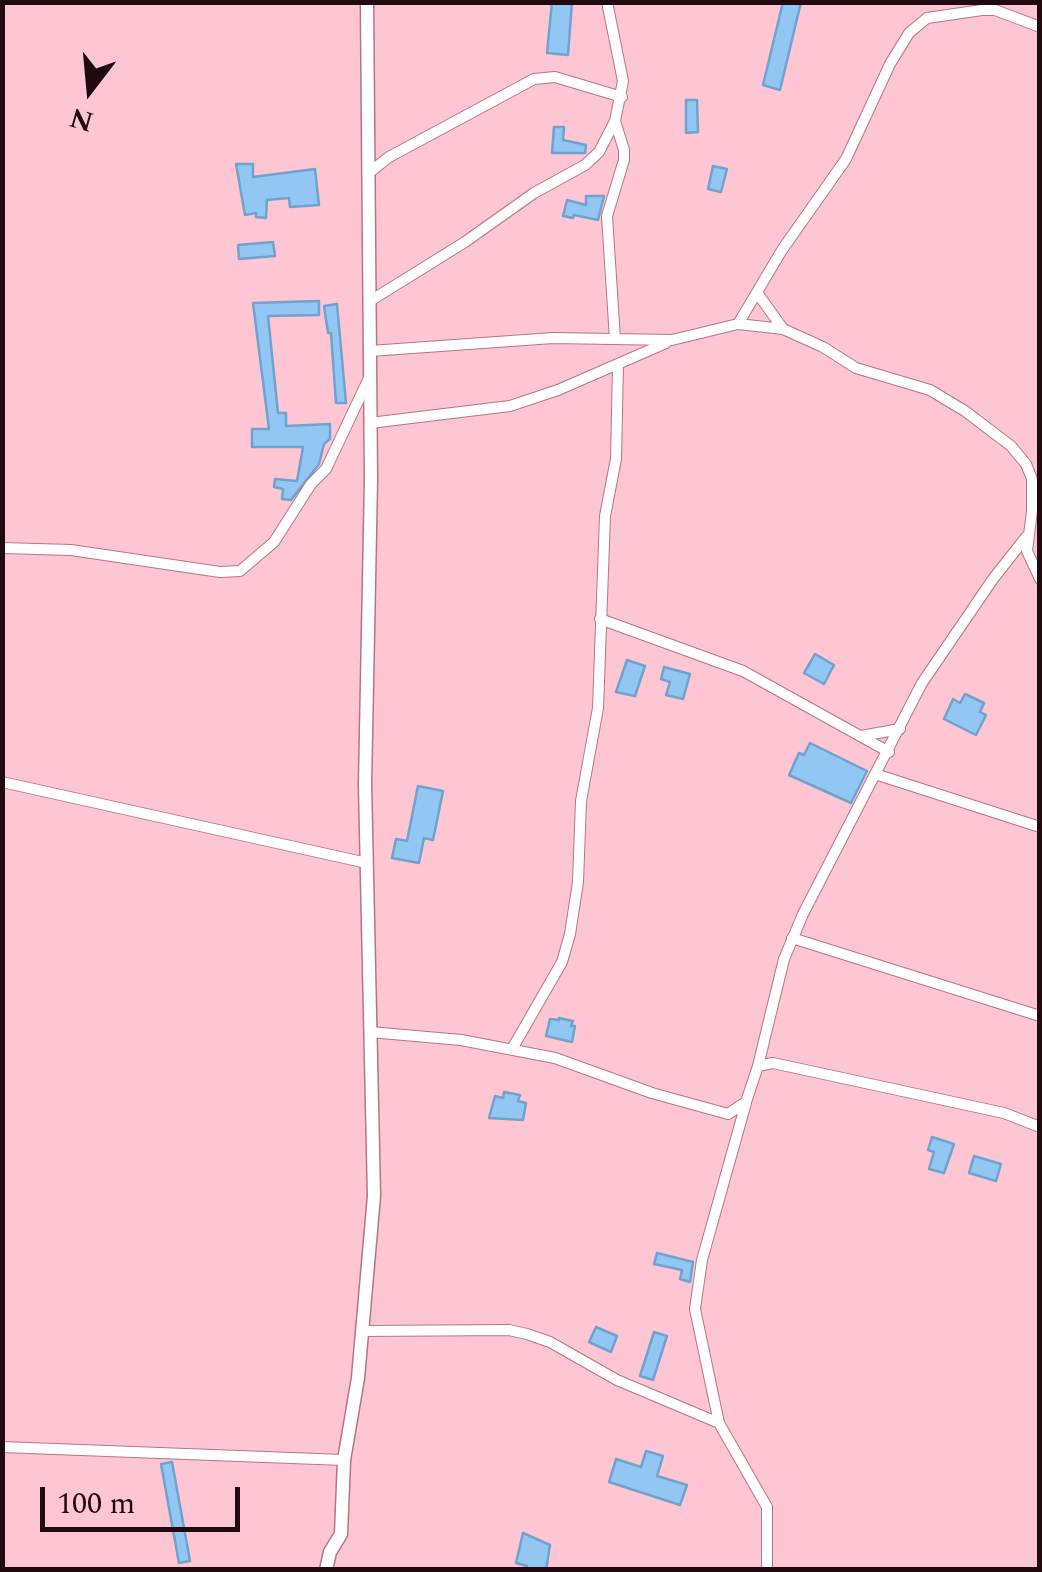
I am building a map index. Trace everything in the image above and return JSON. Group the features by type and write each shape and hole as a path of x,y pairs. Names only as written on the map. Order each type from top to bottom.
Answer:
{"street":[{"path":"326,1570 340,1534 344,1460 363,1331 374,1196 367,863 368,2"},
{"path":"370,300 465,242 534,193 585,165 599,152 616,122 622,97 622,68 607,2"},
{"path":"738,324 782,250 846,159 890,64 909,34 927,18 982,10 995,10 1040,27"},
{"path":"370,172 404,149 534,79 555,77 622,97"},
{"path":"615,339 607,216 624,160 616,122"},
{"path":"758,294 782,329"},
{"path":"370,424 510,406 558,390 672,340 738,324 782,329 823,347 856,368 930,390 995,432 1019,455 1030,474 1032,511 1026,551 1040,579"},
{"path":"370,351 552,338 672,340"},
{"path":"512,1048 562,962 570,934 578,882 580,811 598,708 605,516 616,459 618,364"},
{"path":"2,548 71,550 220,572 240,571 274,542 311,484 326,469 370,377"},
{"path":"767,1570 767,1507 719,1423 700,1338 696,1289 792,938 931,670 1027,536"},
{"path":"600,619 743,671 888,752"},
{"path":"860,736 900,729"},
{"path":"874,774 1036,826 1040,813"},
{"path":"2,782 367,863"},
{"path":"792,938 1040,1016"},
{"path":"370,1032 512,1048 717,1112 728,1114 746,1102"},
{"path":"758,1066 774,1064 820,1072 1004,1113 1040,1127"},
{"path":"363,1331 509,1330 527,1334 550,1342 633,1388 719,1423"},
{"path":"2,1446 344,1460"}],"building":[{"path":"552,2 572,2 568,55 547,53"},
{"path":"783,2 801,2 780,90 763,85"},
{"path":"686,100 697,100 698,132 686,133"},
{"path":"554,127 564,127 563,140 586,145 585,153 552,153"},
{"path":"236,164 253,164 253,177 315,169 319,205 290,207 289,198 267,200 266,218 256,217 256,213 245,215"},
{"path":"713,166 727,169 721,192 708,189"},
{"path":"586,196 604,196 598,220 563,216 567,200 586,205"},
{"path":"273,242 275,256 239,259 238,245"},
{"path":"319,301 319,315 268,316 278,413 286,413 286,426 330,424 330,439 324,444 319,464 291,500 282,499 283,489 274,487 275,479 297,481 303,447 252,447 252,429 269,429 253,303"},
{"path":"337,304 346,403 336,403 331,333 324,306"},
{"path":"815,654 834,665 824,684 804,673"},
{"path":"627,660 645,666 635,696 616,692"},
{"path":"664,667 690,674 683,699 666,695 670,682 661,679"},
{"path":"965,694 984,703 980,712 986,715 976,735 944,719 953,699 960,703"},
{"path":"810,743 867,771 851,803 789,775 799,753 804,755"},
{"path":"418,786 443,791 433,840 424,838 419,863 392,858 396,839 407,841"},
{"path":"550,1019 573,1021 572,1042 546,1036"},
{"path":"504,1092 520,1095 518,1101 526,1103 523,1120 489,1118 495,1096 503,1098"},
{"path":"932,1137 954,1144 944,1173 929,1169 934,1152 928,1150"},
{"path":"974,1156 1001,1164 996,1181 969,1173"},
{"path":"657,1253 693,1262 690,1282 680,1279 682,1270 654,1264"},
{"path":"596,1327 617,1336 611,1352 589,1342"},
{"path":"654,1332 667,1336 653,1380 640,1376"},
{"path":"646,1451 663,1456 657,1476 687,1485 680,1505 609,1482 616,1459 641,1467"},
{"path":"172,1462 190,1561 179,1563 161,1464"},
{"path":"523,1533 550,1545 546,1570 526,1570 527,1566 516,1563"}]}
